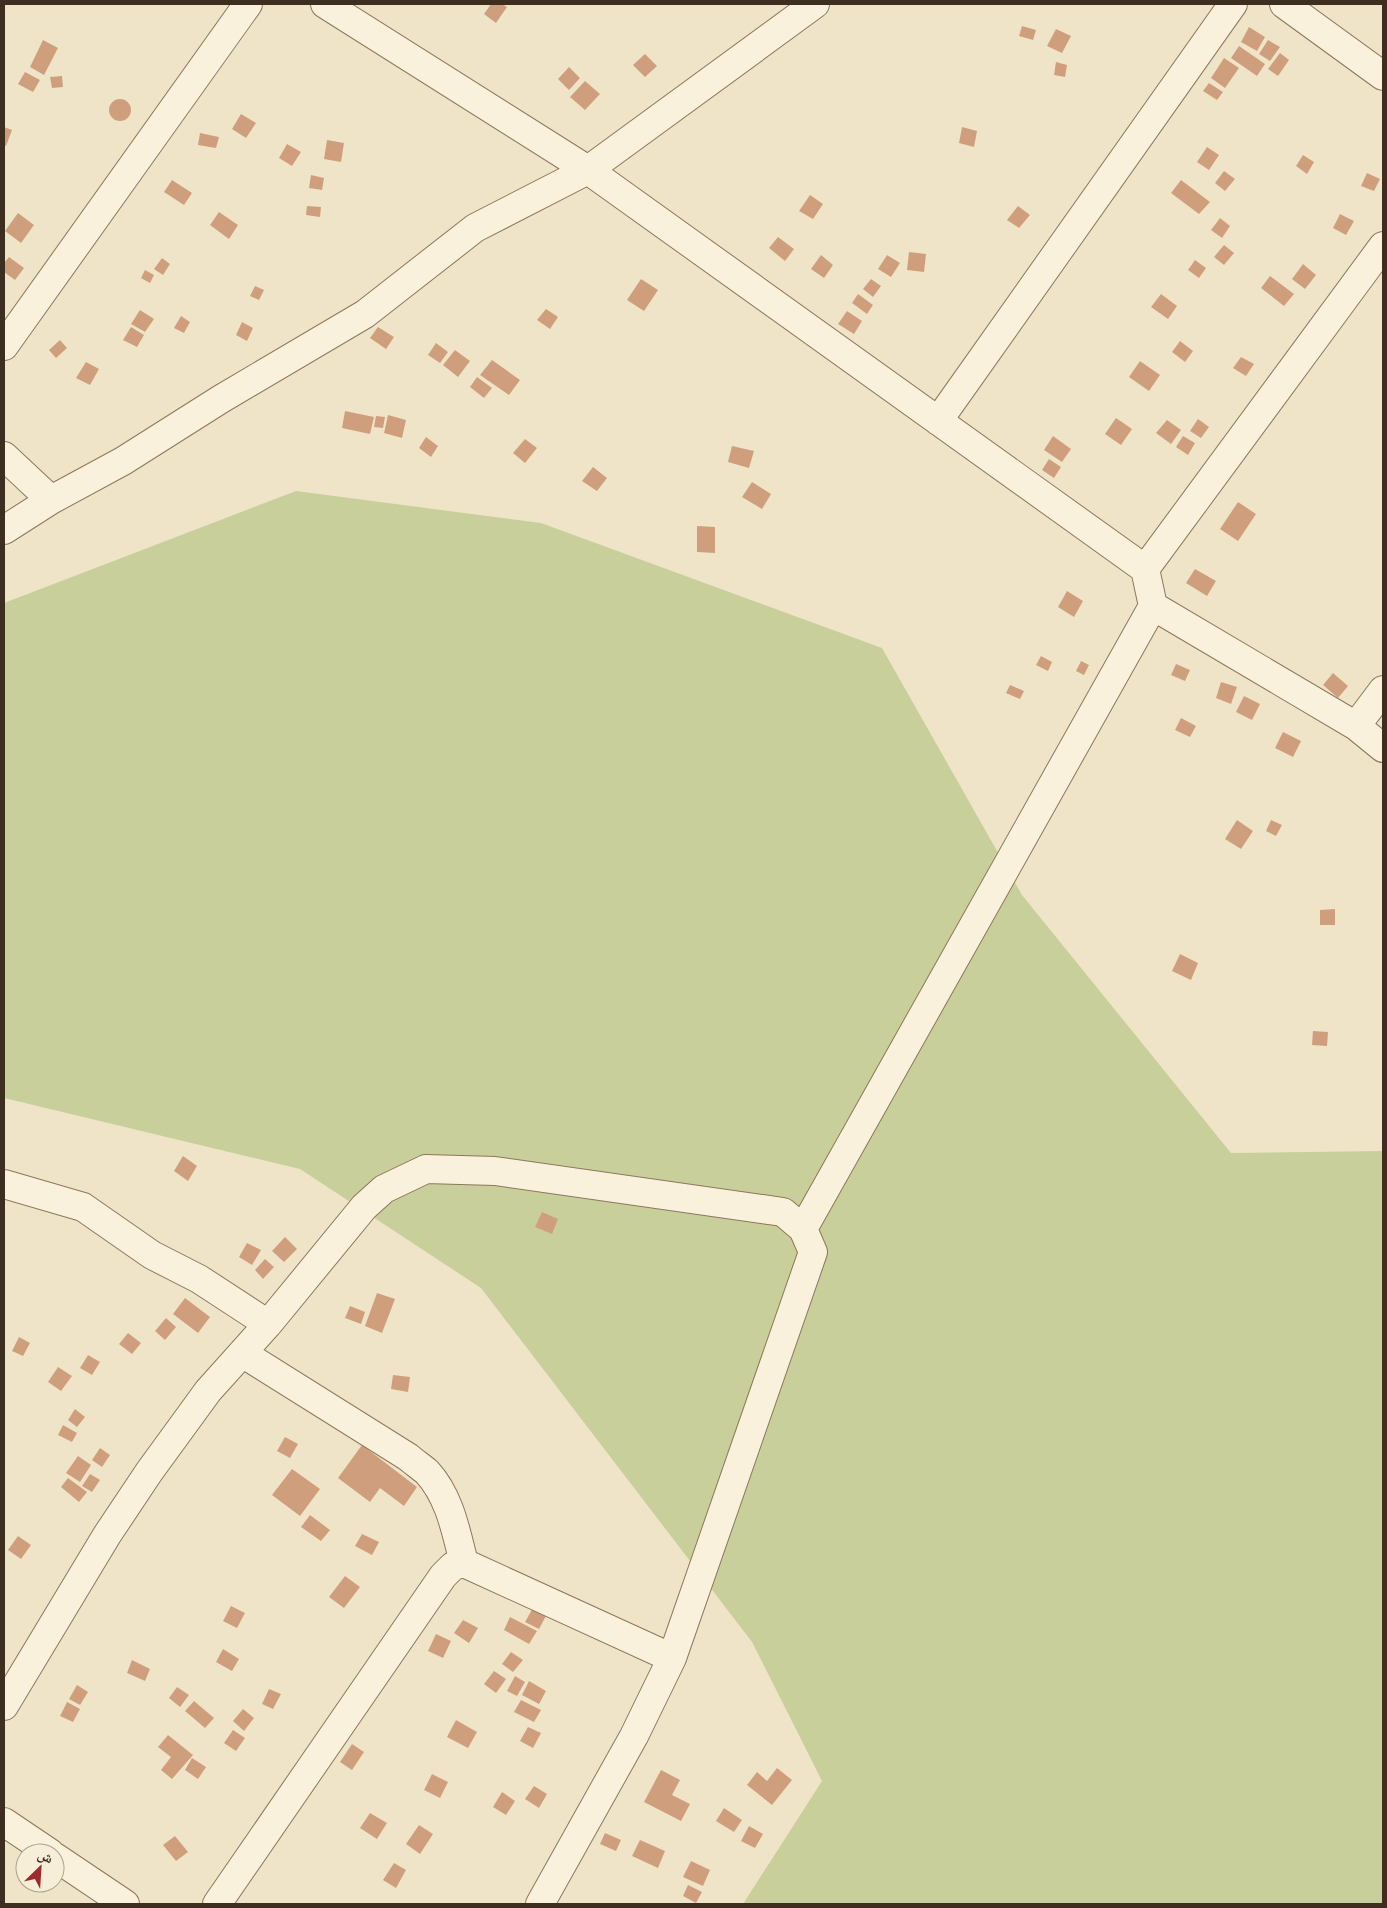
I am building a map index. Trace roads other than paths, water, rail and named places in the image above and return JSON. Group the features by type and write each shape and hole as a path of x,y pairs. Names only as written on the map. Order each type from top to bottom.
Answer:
{"street":[{"path":"4,346 248,4"},
{"path":"325,4 588,170 1145,569 1153,606 803,1230"},
{"path":"4,530 51,500 123,461 221,399 365,314 475,228 588,170 815,4"},
{"path":"938,421 1233,4"},
{"path":"1284,4 1383,76"},
{"path":"1145,569 1383,246"},
{"path":"4,456 51,500"},
{"path":"1153,606 1356,726 1383,748"},
{"path":"1356,726 1383,690"},
{"path":"4,1706 138,1488 208,1391 268,1324 364,1207 384,1190 426,1169 495,1171 783,1212 803,1230 813,1252 672,1658 634,1736 540,1904"},
{"path":"5,1187 83,1207 152,1254 199,1279 268,1324"},
{"path":"242,1353 408,1457 427,1473 442,1493 452,1516 464,1563"},
{"path":"217,1904 443,1576 453,1566 464,1563 672,1658"},
{"path":"4,1822 35,1843"},
{"path":"65,1864 125,1904"}]}
